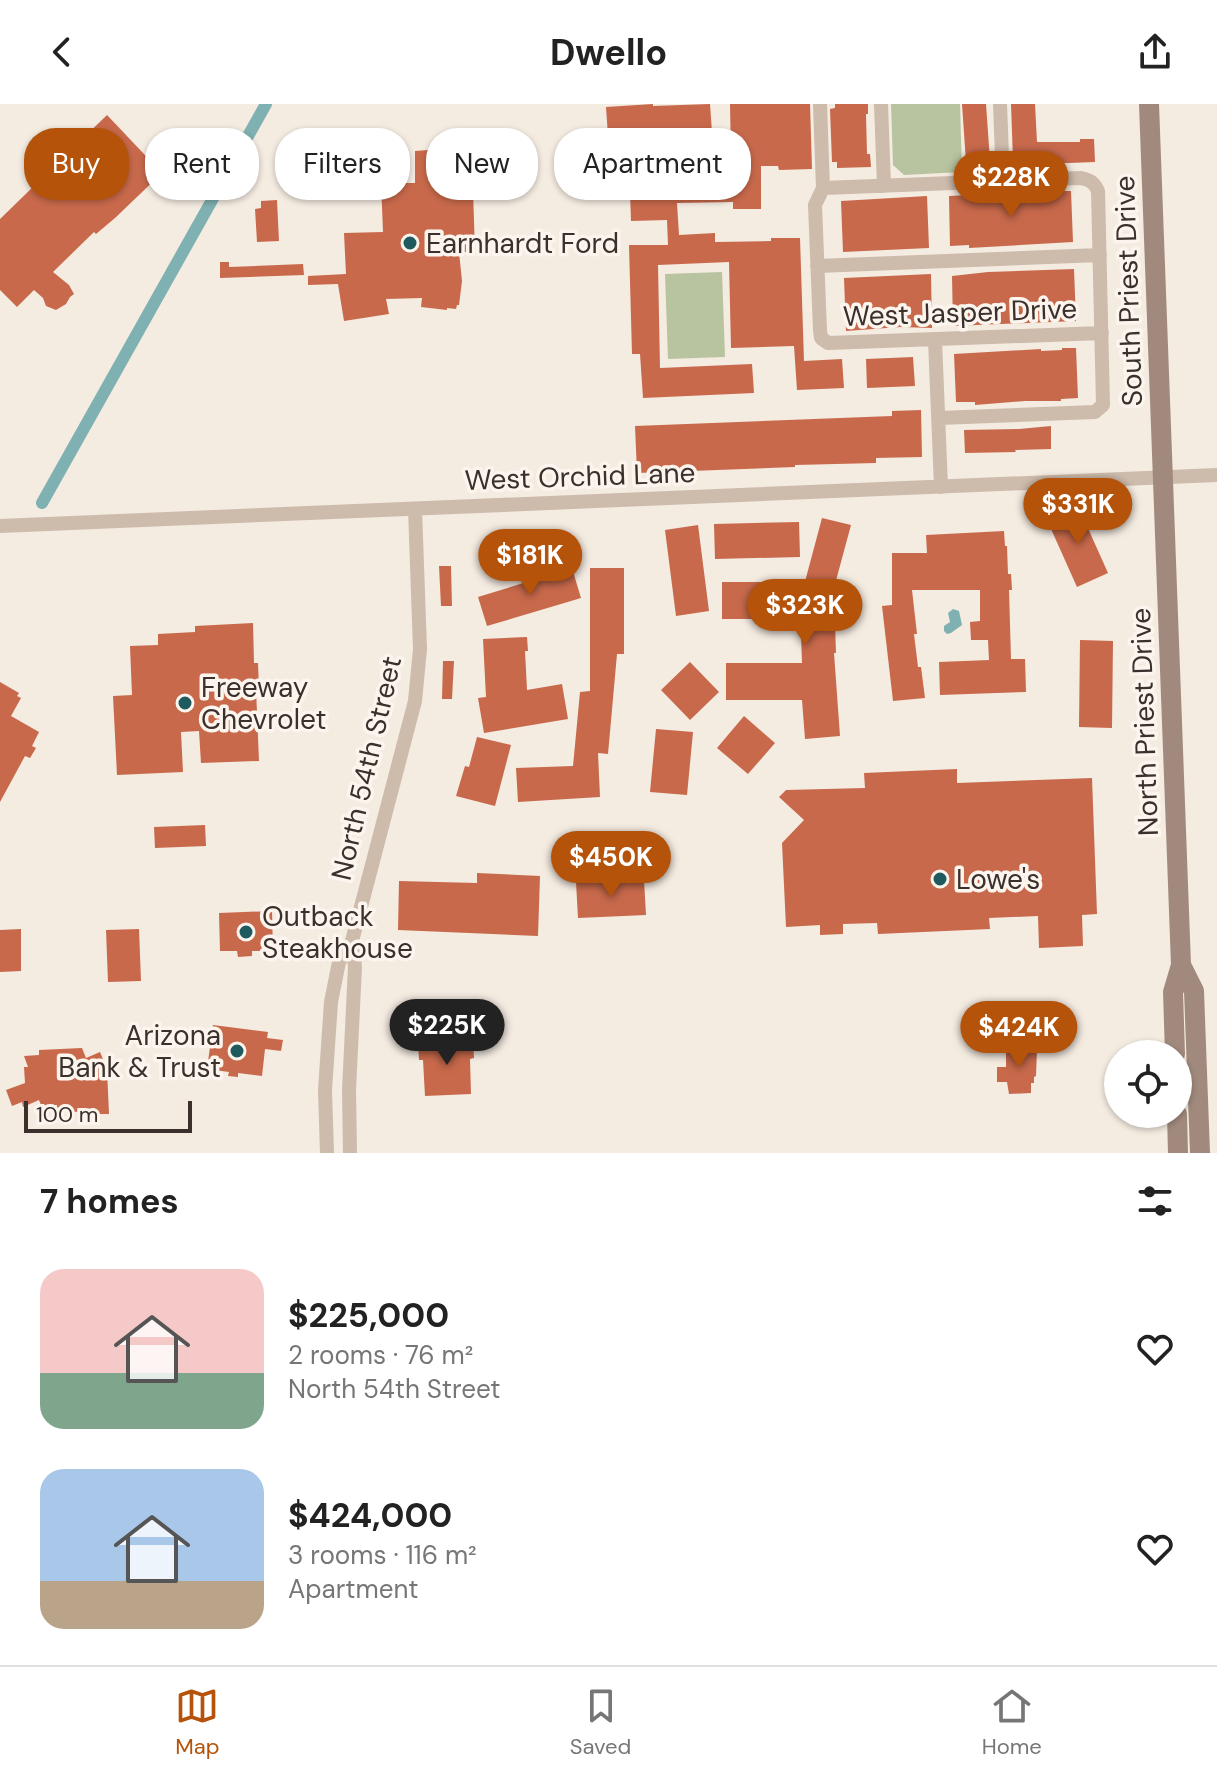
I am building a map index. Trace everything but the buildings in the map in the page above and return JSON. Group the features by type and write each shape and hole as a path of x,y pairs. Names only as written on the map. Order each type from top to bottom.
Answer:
{"main road":[{"name":"South Priest Drive","path":"1149,104 1163,477"},
{"name":"North Priest Drive","path":"1163,477 1181,965 1173,992 1175,1040"},
{"name":"North Priest Drive","path":"1181,965 1194,991 1200,1153"},
{"path":"1177,1128 1178,1153"}],"street":[{"path":"820,104 823,188 815,205 817,266 1100,255"},
{"path":"881,104 884,186"},
{"path":"1000,104 1003,182"},
{"path":"823,188 1081,178 1095,184 1098,191 1103,405 1095,412 939,418"},
{"name":"West Jasper Drive","path":"817,266 821,338 828,343 1102,333"},
{"path":"935,340 941,487"},
{"name":"West Orchid Lane","path":"0,526 1217,475"},
{"name":"North 54th Street","path":"327,1153 325,1090 331,1002 339,962 352,941 415,701 420,649 415,509"},
{"name":"North 54th Street","path":"350,1153 349,1090 355,967 352,941"}],"green space":[{"path":"891,104 960,104 962,172 904,175 893,165"},
{"path":"722,272 725,357 668,359 665,274"}],"water":[{"path":"953,609 959,611 962,625 947,634 944,626 950,622 948,613"}],"waterway":[{"path":"42,503 266,104"}],"place":[{"name":"Earnhardt Ford","path":"410,243"},
{"name":"Freeway Chevrolet","path":"185,703"},
{"name":"Lowe's","path":"940,879"},
{"name":"Outback Steakhouse","path":"246,932"},
{"name":"Arizona Bank & Trust","path":"237,1051"}]}
